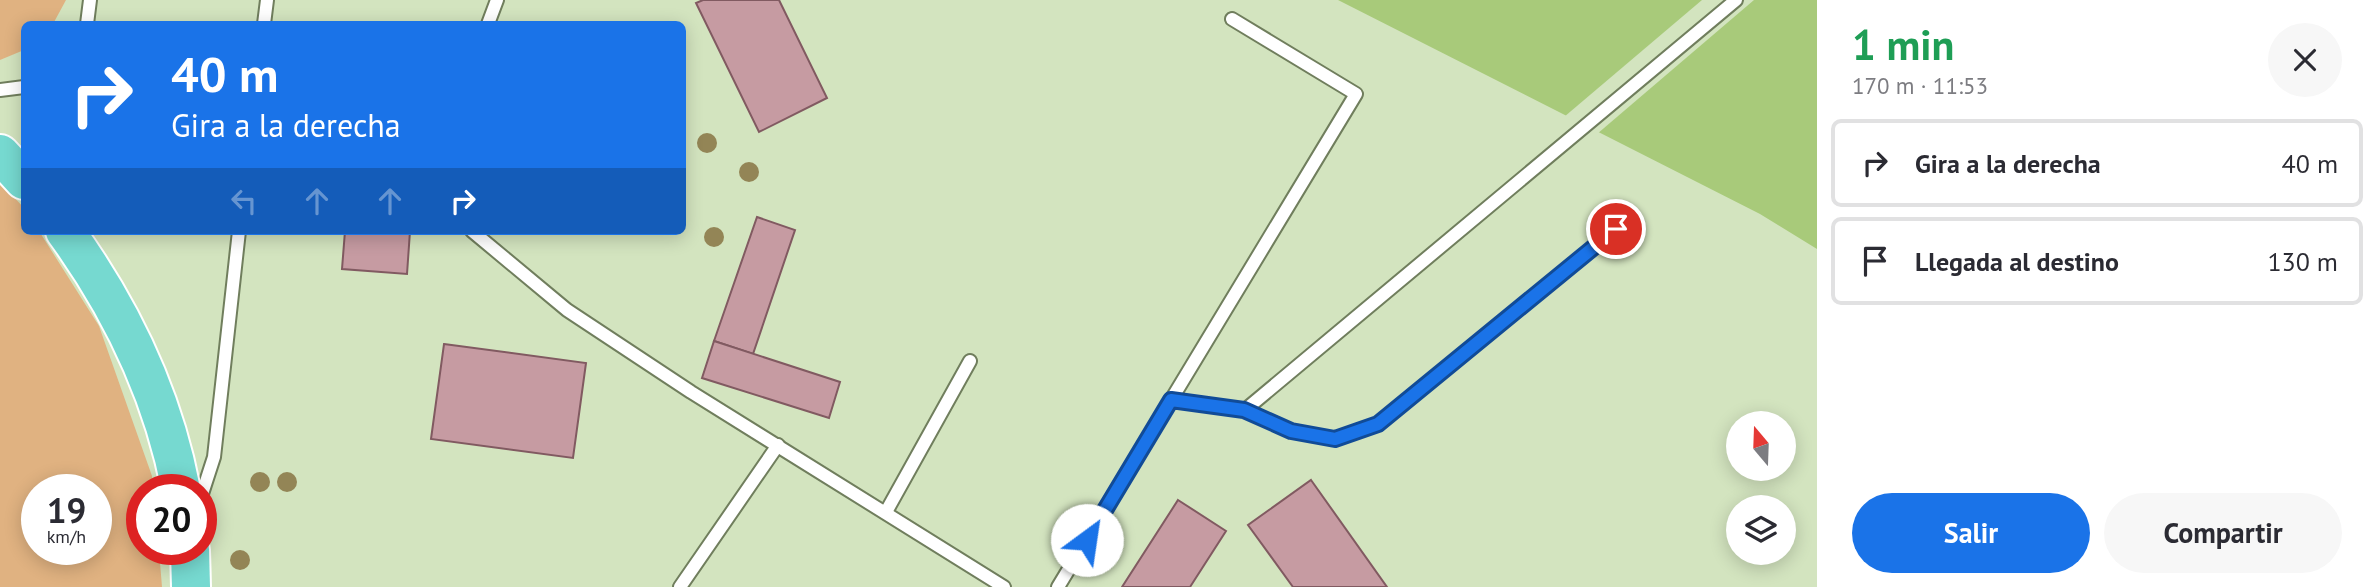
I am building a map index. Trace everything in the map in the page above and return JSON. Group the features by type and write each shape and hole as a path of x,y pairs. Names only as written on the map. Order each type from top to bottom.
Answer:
{"highway":[{"path":"0,154 21,177"},
{"path":"68,235 111,300 133,345 165,426 177,474"},
{"path":"190,565 191,587"}],"lane":[{"path":"87,21 90,0"},
{"path":"264,21 267,0"},
{"path":"489,21 497,0"},
{"path":"1244,410 1736,0"},
{"path":"1058,587 1356,94 1232,19"},
{"path":"0,90 21,87"},
{"path":"1171,400 1244,410 1291,431 1335,439 1378,424 1616,229"},
{"path":"208,474 214,457 239,235"},
{"path":"477,235 567,310 691,392 1004,587"},
{"path":"886,512 970,361"},
{"path":"680,587 778,445"}],"shaded area":[{"path":"0,0 66,0 55,21 21,21 21,51 0,60"},
{"path":"1338,0 1817,0 1817,249 1760,214"},
{"path":"0,182 21,205 21,235 42,235 99,326 151,474 126,474 126,565 160,565 162,587 0,587"}],"pier":[{"path":"1702,0 1754,0 1597,134 1564,117"}],"building":[{"path":"703,0 779,0 827,98 759,132 696,3"},
{"path":"757,217 795,230 753,354 714,341"},
{"path":"345,235 410,235 407,274 342,269"},
{"path":"714,341 840,382 829,418 702,378"},
{"path":"444,344 586,363 573,458 431,439"},
{"path":"1311,480 1387,587 1293,587 1248,525"},
{"path":"1178,500 1226,531 1190,587 1122,587"}],"route":[{"path":"1087,540 1171,400 1244,410 1291,431 1335,439 1378,424 1616,229"}]}
